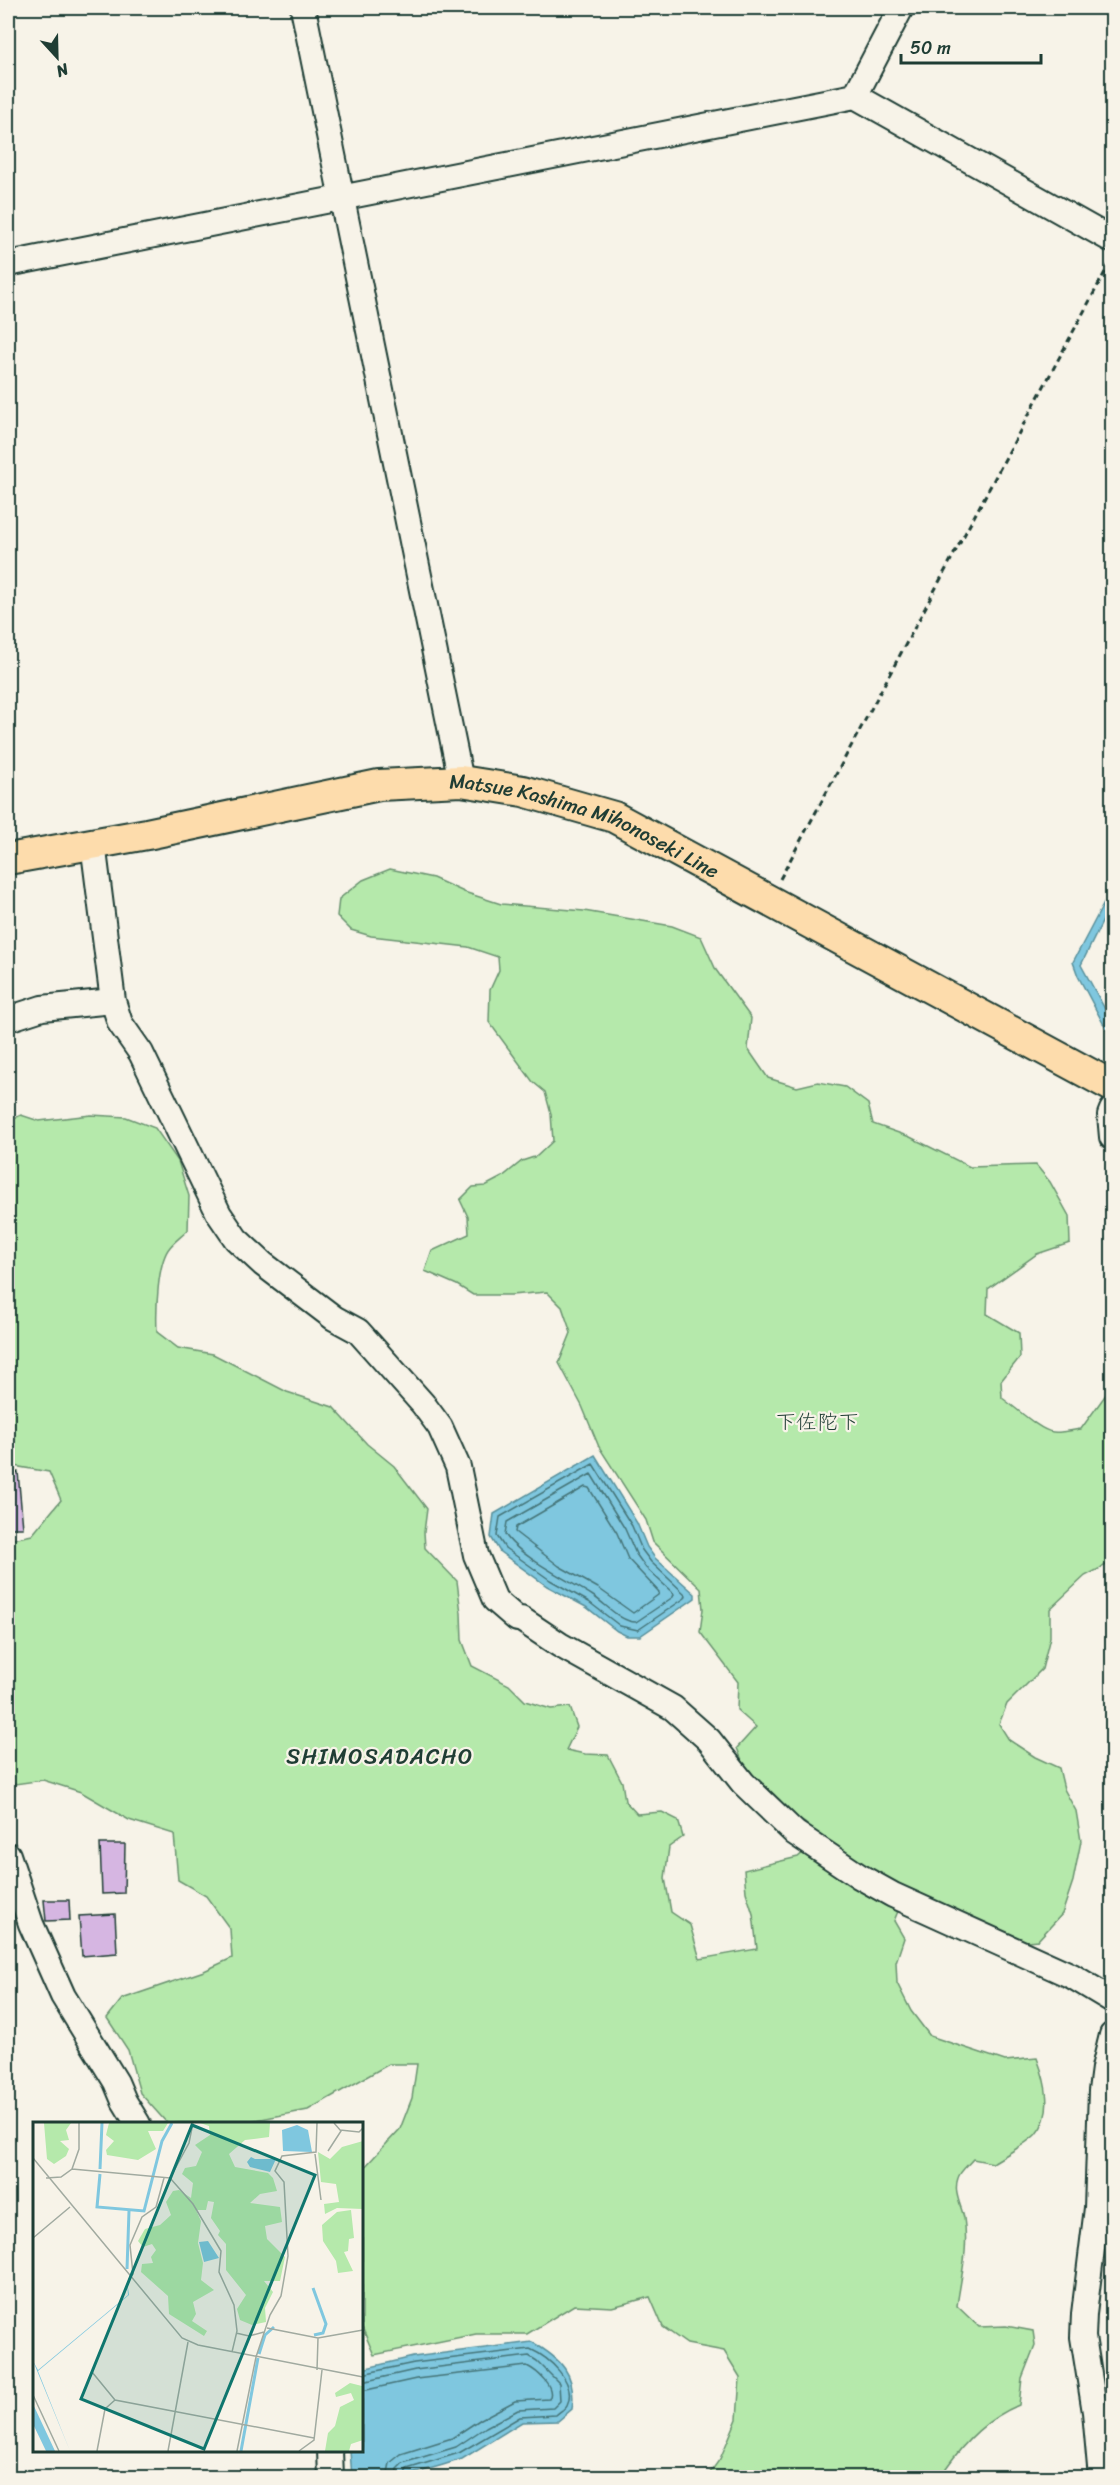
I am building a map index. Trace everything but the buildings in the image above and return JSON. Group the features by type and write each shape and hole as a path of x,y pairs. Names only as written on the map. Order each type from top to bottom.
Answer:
{"main road":[{"name":"Matsue Kashima Mihonoseki Line","path":"8,859 147,834 379,785 461,781 523,790 614,817 1113,1086"}],"street":[{"path":"303,8 461,781"},
{"path":"855,96 901,8"},
{"path":"8,264 855,96 1113,240"},
{"path":"93,843 113,1001 120,1023 141,1053 219,1214 236,1239 263,1264 334,1318 358,1331 423,1404 440,1427 458,1467 476,1555 495,1600 517,1619 521,1619 560,1645 673,1708 709,1740 743,1783 795,1833 859,1876 893,1895 1072,1976 1113,2000"},
{"path":"8,1019 42,1008 113,1001"},
{"path":"1113,1110 1110,1115 1113,1137"},
{"path":"8,1855 31,1924 63,1996 116,2082 137,2122"},
{"path":"1101,2478 1095,2412 1083,2337 1097,2208 1101,2091 1104,2068 1113,2035"},
{"path":"330,2452 331,2478"}],"path":[{"path":"770,900 1113,257"}],"green space":[{"path":"390,869 433,878 464,892 501,904 584,911 672,926 701,937 716,970 751,1018 748,1049 768,1078 797,1087 818,1082 845,1087 868,1104 873,1124 910,1137 970,1167 1036,1165 1050,1182 1069,1216 1070,1243 1037,1254 988,1289 987,1314 1019,1333 1020,1357 1001,1381 1002,1398 1041,1427 1056,1432 1081,1429 1112,1386 1112,1562 1085,1576 1050,1609 1050,1637 1042,1669 1007,1704 999,1724 1009,1740 1035,1757 1059,1768 1064,1789 1076,1811 1081,1841 1073,1881 1062,1914 1038,1940 1016,1942 905,1894 894,1921 904,1938 896,1962 897,1983 911,2011 930,2036 1005,2061 1037,2058 1047,2097 1042,2126 1032,2138 993,2163 973,2159 962,2170 958,2178 957,2193 964,2218 966,2241 957,2306 979,2327 1006,2326 1033,2331 1035,2345 1022,2378 1019,2405 997,2416 961,2448 946,2468 948,2477 707,2477 720,2459 737,2419 740,2377 724,2351 687,2344 663,2327 650,2297 612,2307 574,2305 527,2334 476,2334 374,2355 363,2329 363,2169 400,2129 412,2098 417,2064 389,2064 308,2110 245,2122 166,2122 140,2093 128,2050 107,2018 122,1999 204,1971 232,1958 230,1929 206,1896 178,1880 174,1834 129,1820 81,1792 43,1780 8,1785 8,1540 32,1535 61,1500 49,1472 8,1465 8,1121 21,1115 39,1121 91,1115 126,1117 155,1128 178,1161 189,1196 188,1230 170,1247 162,1264 157,1300 157,1332 178,1348 213,1354 287,1392 333,1407 367,1444 394,1466 427,1509 424,1532 425,1548 457,1581 462,1640 472,1666 509,1685 525,1701 551,1709 570,1707 577,1727 566,1750 608,1755 622,1782 625,1801 637,1814 662,1812 678,1820 683,1837 669,1847 665,1878 671,1912 690,1925 700,1959 757,1949 744,1870 798,1857 820,1838 805,1823 780,1808 764,1786 746,1770 737,1748 756,1727 737,1710 738,1682 700,1632 703,1609 701,1589 653,1542 646,1520 599,1447 582,1406 559,1363 571,1333 562,1307 547,1292 473,1295 425,1271 432,1251 469,1234 468,1217 460,1200 473,1187 485,1186 502,1177 522,1161 537,1156 553,1141 551,1114 545,1092 533,1082 489,1022 490,990 499,970 498,957 468,947 371,936 351,930 337,916 339,899 363,880"}],"water":[{"path":"1112,888 1112,902 1081,965 1112,1022 1112,1040 1073,962"},
{"path":"595,1455 637,1523 647,1547 655,1558 695,1594 695,1598 640,1636 627,1636 617,1631 586,1607 547,1586 500,1552 491,1537 494,1514"},
{"path":"532,2342 559,2361 565,2369 572,2386 572,2409 558,2421 522,2422 462,2459 402,2477 352,2477 350,2452 363,2452 363,2369 413,2357"}],"district":[{"name":"下佐陀下","path":"817,1422"},
{"name":"SHIMOSADACHO","path":"380,1756"}]}
